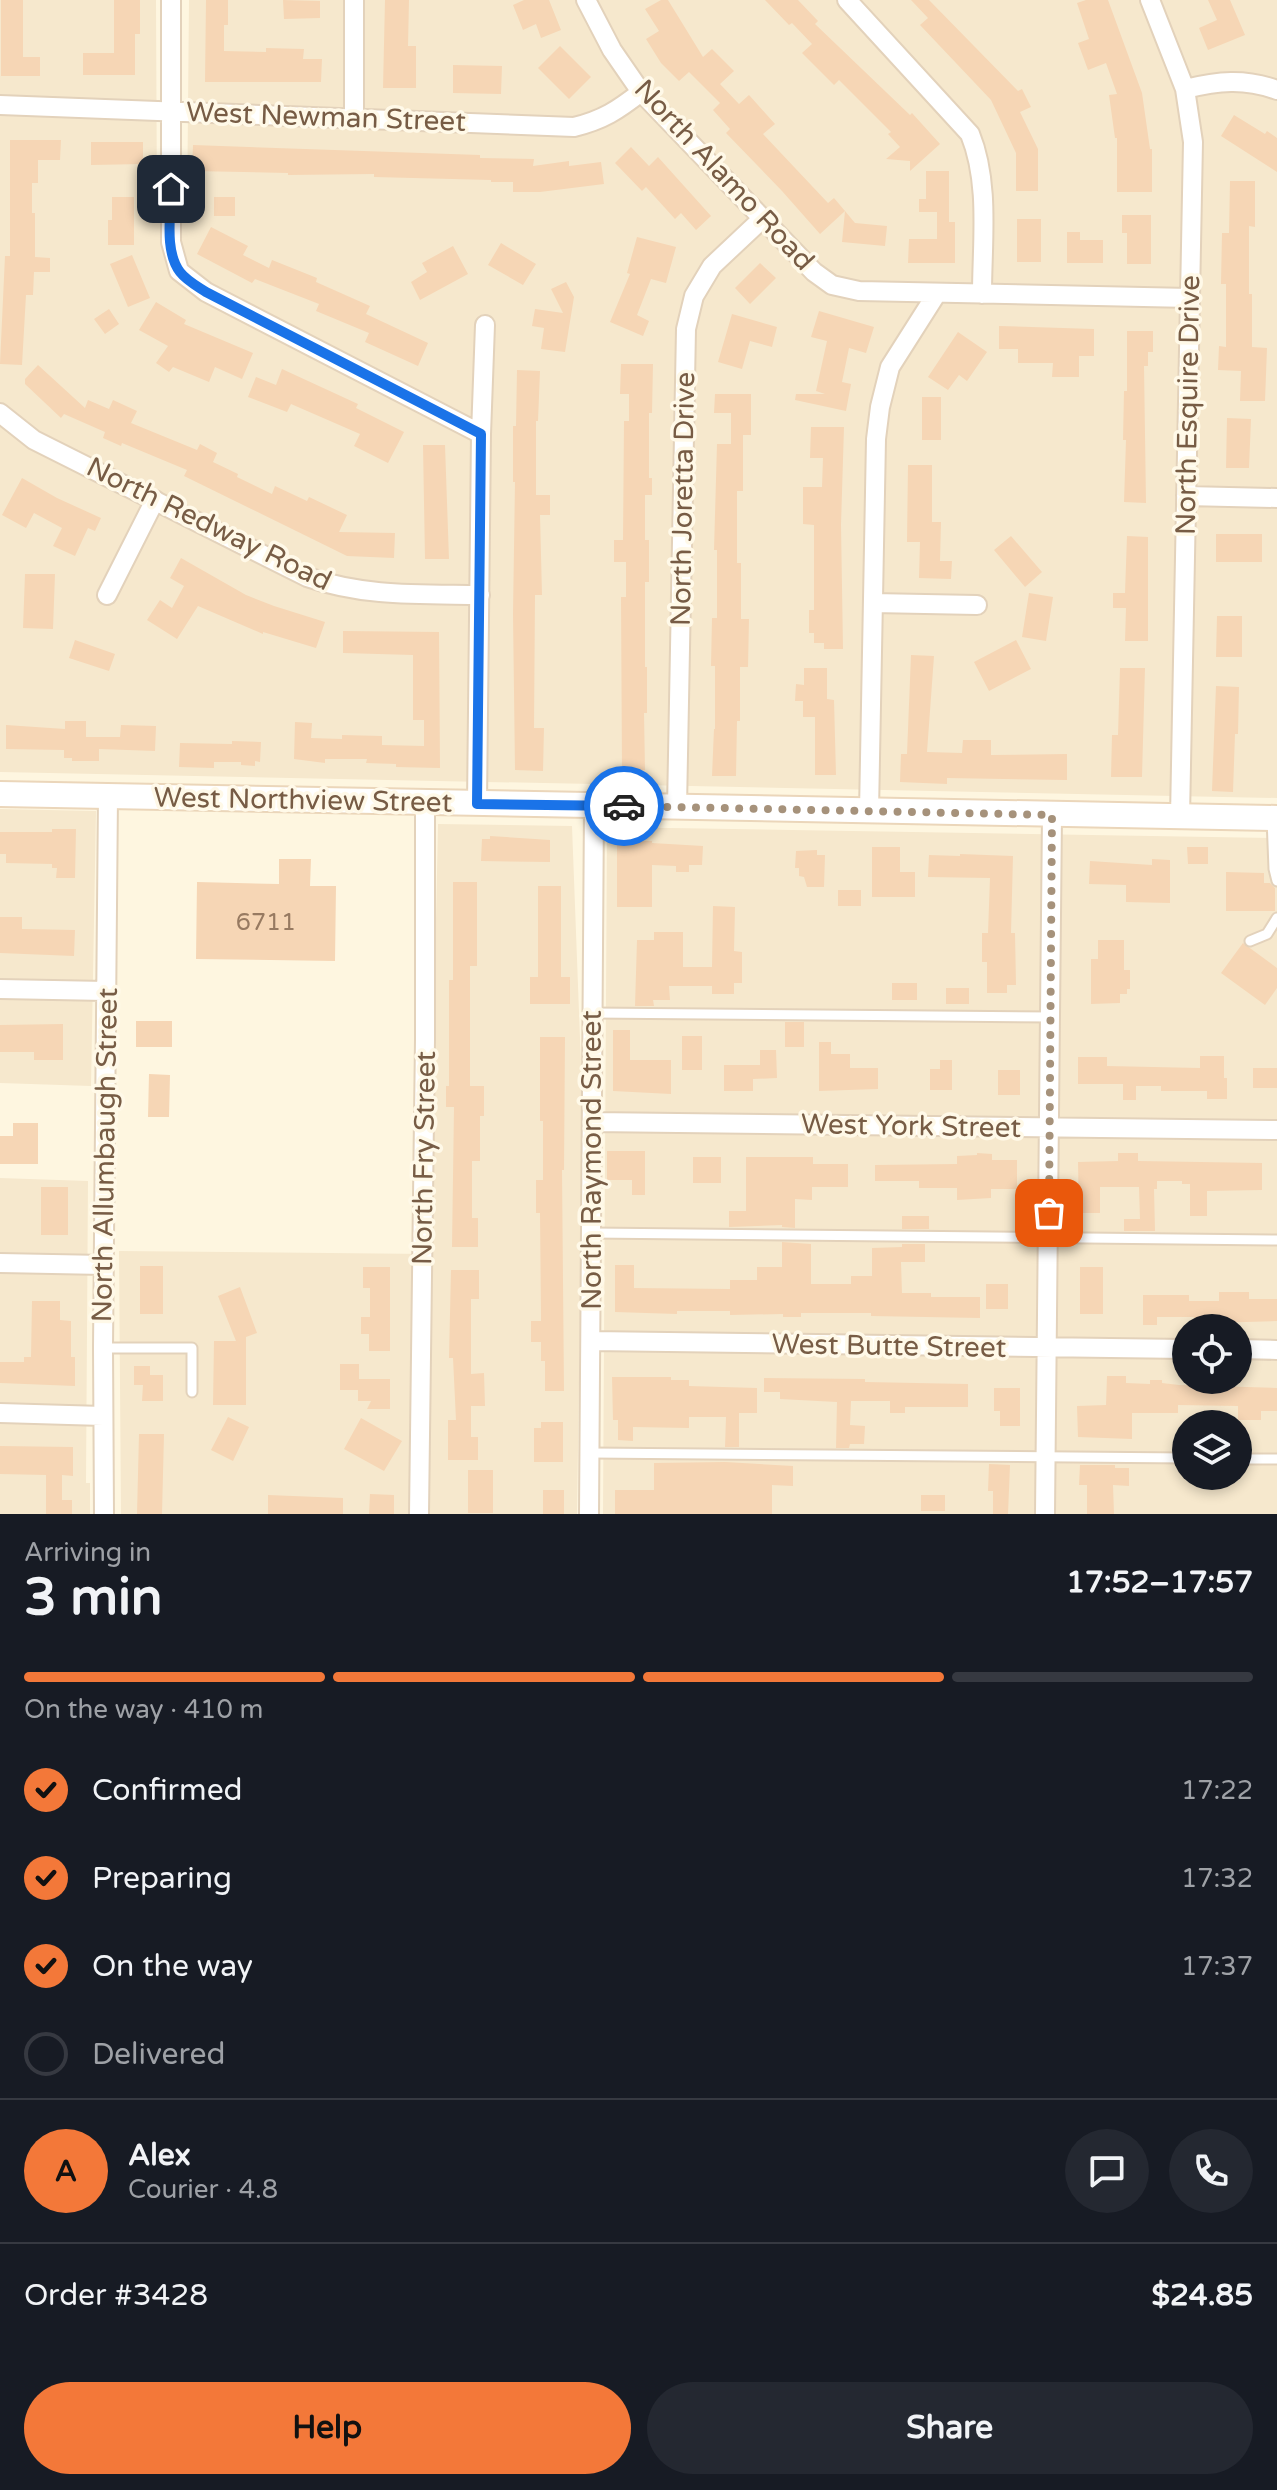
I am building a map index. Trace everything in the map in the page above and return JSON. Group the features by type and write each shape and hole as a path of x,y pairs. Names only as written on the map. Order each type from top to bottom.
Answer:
{"street":[{"path":"171,0 171,242 179,271 206,292 481,434"},
{"path":"354,0 354,118"},
{"name":"North Alamo Road","path":"586,0 612,50 641,92 814,272 832,285 859,291 1190,298"},
{"path":"847,0 970,134 979,156 982,185 982,294"},
{"name":"North Esquire Drive","path":"1150,0 1185,89 1193,142 1180,817"},
{"path":"1185,89 1221,80 1264,85 1277,90"},
{"name":"West Newman Street","path":"0,105 574,127 612,114 641,92"},
{"name":"North Joretta Drive","path":"677,808 686,329 694,296 712,266 763,218"},
{"path":"869,812 876,439 880,407 890,367 937,293"},
{"path":"477,804 477,624 485,325"},
{"name":"North Redway Road","path":"0,413 34,440 307,577 368,593 480,595"},
{"path":"1186,496 1277,498"},
{"path":"107,595 155,500"},
{"path":"873,603 977,605"},
{"name":"West Northview Street","path":"0,794 1275,818"},
{"name":"North Allumbaugh Street","path":"104,1514 108,796"},
{"name":"North Fry Street","path":"419,1514 425,802"},
{"name":"North Raymond Street","path":"589,1514 594,805"},
{"path":"1045,1514 1052,815"},
{"path":"0,989 106,991"},
{"name":"West York Street","path":"592,1122 1277,1130"},
{"path":"0,1263 104,1265"},
{"name":"West Butte Street","path":"591,1341 1172,1349"},
{"path":"1252,1349 1277,1350"},
{"path":"0,1413 103,1416"}],"lane":[{"path":"1275,818 1277,881"},
{"path":"1250,941 1267,934 1277,918"},
{"path":"593,1013 1051,1017"},
{"path":"592,1233 1277,1240"},
{"path":"103,1348 192,1348 192,1392"},
{"path":"591,1453 1172,1458"},
{"path":"1252,1459 1277,1459"}],"shaded area":[{"path":"0,0 156,0 157,214 187,218 189,0 1277,0 1277,798 0,772"},
{"path":"0,809 96,811 91,1086 0,1083"},
{"path":"438,824 572,826 583,1118 577,1514 121,1514 119,1251 429,1254"},
{"path":"607,827 1277,838 1277,1514 603,1514"},
{"path":"0,1178 88,1181 86,1483 90,1483 90,1514 0,1514"}],"building":[{"path":"1,0 23,0 23,57 40,57 40,76 1,76"},
{"path":"114,0 140,0 140,34 135,34 135,75 83,75 83,53 114,53"},
{"path":"206,0 228,0 224,51 304,49 303,59 322,59 321,82 205,82"},
{"path":"283,0 320,1 320,18 284,19"},
{"path":"385,0 409,0 408,46 416,46 416,88 383,88"},
{"path":"524,0 549,0 561,30 541,38 536,24 523,30 513,5"},
{"path":"661,0 668,0 703,57 712,49 734,71 720,84 739,104 749,95 775,124 763,134 828,203 834,198 845,211 820,234 726,133 730,129 713,110 720,103 689,72 679,81 661,63 646,39 659,31 645,9"},
{"path":"765,0 798,0 818,21 815,24 910,115 912,113 940,144 910,171 910,161 886,159 900,147 888,134 891,132 839,80 834,85 802,53 812,44"},
{"path":"911,0 929,0 1018,91 1022,89 1031,107 1020,112 1038,149 1038,191 1016,191 1016,153 991,100 920,25 928,18"},
{"path":"1108,0 1142,93 1152,149 1152,192 1117,192 1117,138 1109,95 1117,94 1106,63 1088,70 1078,43 1089,39 1077,3"},
{"path":"1208,0 1230,0 1245,35 1208,50 1199,28 1217,20"},
{"path":"560,46 591,77 569,99 538,68"},
{"path":"453,65 502,66 501,94 453,93"},
{"path":"1234,115 1277,138 1277,172 1221,136"},
{"path":"10,140 61,140 60,160 38,160 38,183 32,183 35,257 50,258 50,272 34,272 33,295 26,295 22,365 0,364 5,256 10,256"},
{"path":"91,142 143,142 143,164 91,165"},
{"path":"193,145 480,155 480,158 534,159 533,166 569,161 569,166 601,162 604,184 513,192 513,182 491,180 374,177 374,174 288,175 192,171"},
{"path":"631,147 649,166 658,157 711,216 696,230 681,213 675,219 646,187 642,191 615,163"},
{"path":"926,171 949,171 949,222 955,222 955,263 908,263 909,239 937,239 937,212 919,212 919,199 926,199"},
{"path":"1230,181 1255,181 1255,227 1249,226 1249,294 1252,294 1252,347 1267,348 1265,401 1240,401 1241,371 1218,370 1219,346 1226,347 1226,284 1221,284 1222,233 1229,233"},
{"path":"112,197 134,197 134,245 108,245"},
{"path":"214,197 235,197 235,216 214,216"},
{"path":"845,211 855,223 887,226 885,246 842,242"},
{"path":"1122,215 1151,215 1151,264 1127,264 1127,233 1122,233"},
{"path":"1017,219 1041,219 1041,262 1017,262"},
{"path":"211,227 248,246 243,255 269,268 272,260 317,278 316,282 370,306 366,314 428,343 418,366 365,342 369,333 316,311 319,304 255,279 252,283 197,254"},
{"path":"1067,232 1080,232 1080,240 1103,240 1103,263 1067,263"},
{"path":"637,237 676,247 666,283 651,279 637,315 649,321 643,336 610,322 630,274 627,273"},
{"path":"501,243 536,264 523,285 488,265"},
{"path":"453,246 468,274 420,300 411,282 427,272 422,263"},
{"path":"132,255 150,298 128,307 110,264"},
{"path":"760,263 776,278 750,304 735,288"},
{"path":"566,282 574,297 565,352 541,349 544,328 532,326 535,309 563,313 551,289"},
{"path":"156,302 186,320 184,324 253,353 242,379 215,367 209,382 173,367 169,372 156,363 168,346 139,330"},
{"path":"109,309 119,324 105,334 94,319"},
{"path":"819,311 874,327 866,353 849,348 842,382 851,384 846,411 795,400 796,394 825,394 816,391 827,341 811,337"},
{"path":"732,314 777,327 772,347 750,341 742,369 718,362"},
{"path":"999,326 1094,329 1094,356 1079,356 1079,377 1052,377 1053,363 1018,363 1018,349 999,349"},
{"path":"1127,331 1153,331 1153,352 1148,352 1148,366 1144,366 1146,503 1124,502"},
{"path":"958,332 987,352 967,381 959,375 948,390 928,377"},
{"path":"621,364 653,364 652,413 649,413 652,495 645,495 649,582 645,582 645,770 622,771 621,597 626,597 626,562 614,562 614,540 623,540 624,421 629,421 629,394 620,394"},
{"path":"38,365 85,408 88,400 109,409 113,400 137,411 131,423 197,450 200,444 217,453 213,462 238,474 237,477 272,494 275,486 307,501 309,497 347,515 339,532 395,533 394,558 347,556 184,476 187,470 103,438 105,432 64,414 61,418 25,384 25,379"},
{"path":"282,369 358,404 356,408 404,432 388,463 354,446 360,434 291,404 287,412 248,397 256,377 276,385"},
{"path":"517,370 540,371 536,495 550,495 550,515 540,515 542,595 535,595 534,728 544,728 543,771 515,770 513,426 516,426"},
{"path":"715,394 751,394 751,435 743,435 743,491 737,491 741,619 749,619 748,667 740,667 736,776 712,776 715,666 711,666 712,618 717,618 717,550 714,550 717,444 731,444 731,413 714,413"},
{"path":"922,397 941,397 941,440 922,440"},
{"path":"1227,418 1251,419 1249,468 1226,468"},
{"path":"811,427 844,427 841,525 843,649 824,649 824,643 814,643 814,633 809,633 809,610 814,610 814,525 803,524 803,487 822,487 823,458 810,458"},
{"path":"423,445 445,445 449,559 425,559"},
{"path":"908,465 932,465 932,522 941,522 940,561 952,561 951,579 919,578 920,542 907,542"},
{"path":"22,478 101,518 95,531 88,528 75,556 53,546 62,528 34,513 26,528 2,515"},
{"path":"1216,534 1262,534 1262,562 1216,562"},
{"path":"1011,536 1042,572 1025,587 994,550"},
{"path":"1127,536 1148,537 1148,641 1125,641 1126,608 1113,608 1113,593 1125,593"},
{"path":"181,558 246,595 325,622 316,648 263,634 198,606 177,639 147,620 160,600 172,608 184,586 170,578"},
{"path":"25,574 55,574 53,629 23,628"},
{"path":"1029,593 1053,597 1046,641 1022,637"},
{"path":"1217,616 1242,616 1242,657 1216,657"},
{"path":"343,631 439,632 440,768 396,767 396,764 366,763 367,759 325,759 325,763 294,759 295,722 312,723 311,738 382,736 382,745 424,746 424,720 413,720 413,655 343,653"},
{"path":"75,640 115,654 109,671 69,658"},
{"path":"1016,640 1031,669 989,691 974,662"},
{"path":"911,655 934,656 927,752 962,753 963,740 991,740 991,755 1067,754 1067,780 947,778 947,784 900,782 901,754 907,754"},
{"path":"804,668 827,668 827,699 834,700 836,775 815,775 815,717 803,717 803,701 795,701 796,684 804,685"},
{"path":"1120,668 1145,668 1142,777 1111,777 1112,735 1118,735"},
{"path":"1216,686 1239,687 1233,792 1212,791"},
{"path":"65,721 86,721 86,737 120,737 121,725 156,726 155,751 99,749 99,761 72,761 72,758 64,758 64,750 6,749 6,725 65,729"},
{"path":"232,741 261,742 260,762 255,761 255,766 241,765 241,762 214,762 214,768 179,767 180,743 232,744"},
{"path":"52,829 76,829 75,878 56,878 57,868 52,868 52,864 6,863 6,854 0,854 0,832 52,832"},
{"path":"490,836 550,840 550,862 481,861 482,839 490,839"},
{"path":"617,841 703,846 702,865 689,865 689,872 676,872 676,866 652,865 652,907 617,907"},
{"path":"872,847 900,847 900,872 915,872 915,897 872,897"},
{"path":"1187,847 1208,847 1208,864 1188,864"},
{"path":"817,850 817,855 825,855 824,887 807,887 804,877 799,876 799,868 795,868 796,851"},
{"path":"929,855 1013,856 1011,933 1015,933 1016,985 1007,985 1007,993 987,993 987,962 982,962 982,933 988,933 990,878 928,877"},
{"path":"279,859 311,859 310,886 336,886 335,961 196,959 197,882 279,884"},
{"path":"1152,859 1170,860 1170,903 1126,902 1126,885 1089,884 1090,861 1152,865"},
{"path":"1226,872 1264,873 1264,883 1270,883 1275,888 1275,911 1226,911"},
{"path":"453,882 477,882 477,966 470,966 470,1086 484,1086 480,1161 472,1161 472,1218 478,1218 478,1247 452,1247 454,1107 446,1107 446,1086 449,1086 449,980 453,980"},
{"path":"538,886 561,886 561,977 570,977 570,1004 530,1004 530,977 538,977"},
{"path":"838,890 861,890 861,906 838,906"},
{"path":"713,906 735,907 734,951 742,952 742,983 734,983 734,994 712,994 712,986 669,986 670,1000 653,1000 654,1006 635,1006 637,940 654,940 654,932 683,932 683,967 712,967"},
{"path":"0,917 22,917 22,929 75,930 74,956 0,953"},
{"path":"1098,940 1124,940 1124,970 1130,970 1130,989 1127,989 1127,994 1120,994 1120,1003 1091,1004 1091,959 1098,959"},
{"path":"1243,943 1277,968 1277,988 1265,1005 1221,973"},
{"path":"892,983 917,983 917,1000 892,1000"},
{"path":"946,988 969,988 969,1004 946,1004"},
{"path":"136,1021 172,1021 172,1047 136,1047"},
{"path":"785,1022 804,1022 804,1047 785,1047"},
{"path":"63,1024 63,1060 34,1060 34,1052 0,1052 0,1025"},
{"path":"613,1030 630,1030 630,1060 671,1060 671,1094 613,1091"},
{"path":"682,1036 702,1036 702,1070 682,1070"},
{"path":"540,1037 565,1037 562,1170 564,1391 545,1391 545,1361 541,1361 541,1342 531,1342 531,1321 541,1321 540,1213 536,1213 536,1180 543,1180"},
{"path":"819,1042 831,1042 831,1054 850,1054 850,1068 878,1068 878,1089 819,1091"},
{"path":"760,1050 776,1050 777,1078 753,1079 753,1091 724,1091 724,1065 760,1065"},
{"path":"1200,1056 1224,1056 1227,1099 1207,1099 1207,1091 1161,1091 1161,1086 1136,1086 1136,1100 1123,1100 1123,1084 1078,1084 1078,1057 1107,1057 1107,1066 1200,1068"},
{"path":"940,1060 952,1060 952,1090 930,1090 930,1069 940,1069"},
{"path":"1253,1068 1277,1068 1277,1088 1253,1088"},
{"path":"998,1070 1020,1070 1020,1095 998,1095"},
{"path":"149,1074 170,1075 169,1117 148,1117"},
{"path":"13,1123 38,1123 38,1164 0,1164 0,1136 13,1136"},
{"path":"607,1151 645,1151 645,1195 632,1195 632,1180 607,1180"},
{"path":"1118,1153 1138,1153 1138,1161 1262,1163 1262,1190 1207,1191 1207,1216 1190,1216 1190,1184 1157,1181 1157,1189 1154,1189 1155,1231 1124,1231 1124,1219 1140,1219 1139,1187 1100,1187 1100,1213 1079,1213 1078,1162 1118,1161"},
{"path":"992,1154 992,1160 1017,1160 1017,1189 991,1189 991,1198 957,1200 957,1188 919,1188 919,1181 875,1181 875,1165 957,1164 957,1156"},
{"path":"693,1157 721,1157 721,1183 693,1183"},
{"path":"746,1157 813,1157 813,1164 848,1164 848,1187 812,1187 812,1200 795,1199 795,1228 782,1225 729,1227 729,1211 746,1211"},
{"path":"41,1187 68,1187 68,1235 41,1235"},
{"path":"902,1216 929,1216 929,1229 902,1229"},
{"path":"782,1242 811,1244 811,1284 851,1284 851,1276 872,1276 872,1248 925,1244 925,1262 901,1262 902,1293 931,1293 931,1297 980,1297 980,1318 871,1316 871,1313 801,1313 801,1317 783,1317 783,1314 730,1315 730,1311 677,1311 677,1314 615,1312 615,1265 634,1265 634,1288 730,1289 730,1280 757,1280 757,1267 782,1267"},
{"path":"140,1266 163,1266 163,1314 140,1314"},
{"path":"363,1267 390,1267 390,1351 369,1351 369,1334 361,1334 361,1317 370,1317 370,1288 363,1288"},
{"path":"1080,1267 1103,1267 1103,1314 1080,1314"},
{"path":"451,1270 479,1270 479,1299 471,1299 471,1374 484,1373 485,1406 471,1406 471,1437 478,1437 478,1460 448,1460 448,1420 456,1420 453,1358 449,1358"},
{"path":"986,1284 1008,1284 1008,1309 986,1309"},
{"path":"240,1287 257,1333 246,1337 246,1405 213,1405 214,1341 236,1341 218,1296"},
{"path":"1219,1292 1249,1292 1249,1299 1277,1299 1277,1321 1252,1322 1252,1314 1172,1314 1172,1317 1157,1317 1157,1325 1143,1325 1143,1295 1189,1295 1189,1301 1219,1301"},
{"path":"32,1301 60,1301 60,1320 71,1321 75,1386 0,1383 0,1362 24,1362 24,1357 31,1357"},
{"path":"340,1364 359,1364 359,1379 390,1379 390,1409 367,1409 371,1401 358,1401 358,1390 340,1390"},
{"path":"134,1366 150,1366 150,1375 163,1375 163,1401 142,1401 143,1385 134,1385"},
{"path":"1107,1376 1126,1376 1126,1383 1150,1384 1150,1380 1162,1380 1162,1383 1172,1384 1172,1394 1252,1394 1252,1387 1277,1388 1277,1411 1261,1411 1261,1420 1252,1420 1252,1410 1238,1410 1238,1406 1178,1405 1178,1410 1172,1410 1172,1413 1132,1413 1132,1439 1078,1437 1077,1406 1106,1405"},
{"path":"612,1377 671,1377 671,1380 689,1380 689,1386 757,1388 757,1413 739,1413 739,1447 725,1447 726,1417 689,1417 689,1428 633,1427 633,1441 618,1440 618,1420 613,1420"},
{"path":"764,1378 968,1384 968,1407 905,1407 905,1413 890,1413 890,1401 851,1401 850,1425 865,1426 864,1444 836,1448 837,1402 780,1399 780,1392 764,1392"},
{"path":"994,1388 1020,1388 1020,1426 1000,1426 1000,1411 994,1411"},
{"path":"228,1417 249,1427 233,1461 211,1450"},
{"path":"361,1418 402,1441 384,1471 344,1449"},
{"path":"541,1422 563,1422 563,1462 534,1462 534,1428 541,1428"},
{"path":"139,1434 164,1434 162,1514 137,1514"},
{"path":"0,1446 73,1447 73,1476 62,1475 62,1500 72,1500 72,1514 46,1514 46,1475 0,1474"},
{"path":"725,1462 793,1466 793,1486 772,1485 772,1514 615,1514 615,1490 654,1490 654,1463"},
{"path":"989,1464 1010,1465 1008,1514 993,1514 993,1491 988,1491"},
{"path":"1080,1465 1129,1468 1129,1486 1113,1485 1114,1514 1087,1514 1087,1485 1079,1485"},
{"path":"468,1470 493,1470 493,1513 468,1513"},
{"path":"543,1490 564,1490 564,1514 543,1514"},
{"path":"370,1494 394,1495 394,1514 369,1514"},
{"path":"268,1495 343,1498 343,1514 268,1514"},
{"path":"921,1495 945,1495 945,1511 921,1511"}],"way so far":[{"path":"624,806 1052,815 1049,1213"}],"route":[{"path":"171,189 174,258 179,271 190,282 481,434 477,804 624,806"}]}
